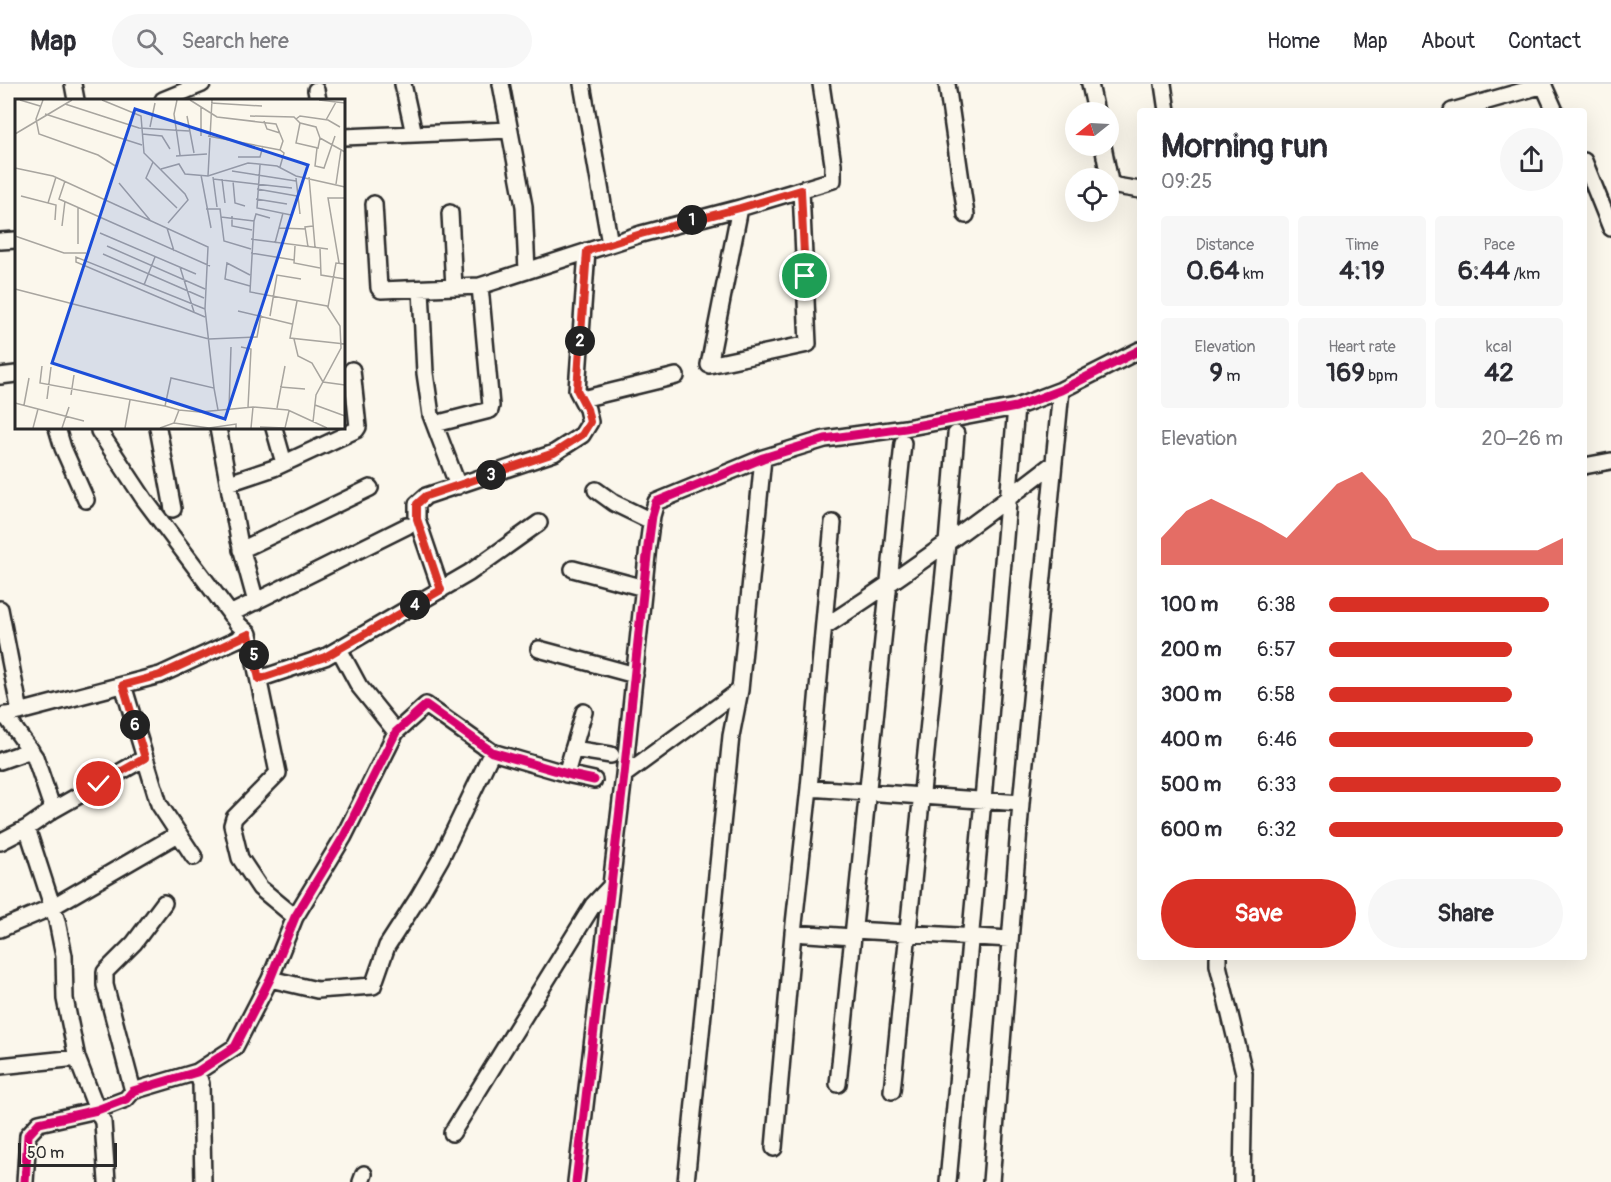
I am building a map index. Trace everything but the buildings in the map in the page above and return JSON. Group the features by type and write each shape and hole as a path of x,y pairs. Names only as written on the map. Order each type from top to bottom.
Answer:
{"street":[{"path":"73,84 76,99"},
{"path":"403,84 414,134"},
{"path":"501,84 524,206 527,272"},
{"path":"582,84 610,244"},
{"path":"374,204 379,288 381,290 480,286 641,234 833,180 833,164 821,84"},
{"path":"947,84 966,214"},
{"path":"1090,84 1094,102"},
{"path":"1163,84 1167,108"},
{"path":"1462,108 1543,85 1554,108"},
{"path":"167,99 199,91"},
{"path":"345,137 510,130"},
{"path":"1105,156 1110,182 1116,186 1137,190"},
{"path":"1587,168 1611,228"},
{"path":"740,208 709,364 808,344 801,190"},
{"path":"450,213 454,287"},
{"path":"0,242 15,240"},
{"path":"441,590 417,519 417,504 426,496 554,453 582,435 590,422 587,409 577,390 587,251"},
{"path":"435,424 490,410 480,286"},
{"path":"421,289 431,415 458,486"},
{"path":"576,1182 624,776 651,521 656,502 763,459 825,439 911,427 1016,407 1061,390 1137,352"},
{"path":"229,483 284,463 356,430 358,427 352,370"},
{"path":"0,376 15,374"},
{"path":"582,399 676,376"},
{"path":"991,1182 1021,803 1061,390"},
{"path":"948,1182 1016,407"},
{"path":"57,429 63,448 86,500"},
{"path":"99,429 144,499 230,614 249,634 278,773 234,818 232,825 240,858 260,888 295,917"},
{"path":"158,429 173,509"},
{"path":"218,429 241,550 256,602"},
{"path":"274,429 284,463"},
{"path":"892,1091 956,434"},
{"path":"838,1084 903,442"},
{"path":"686,1182 731,736 740,690 763,459"},
{"path":"1587,465 1611,461"},
{"path":"824,627 888,586 1054,463"},
{"path":"241,550 370,488"},
{"path":"596,490 614,503 651,521"},
{"path":"259,679 325,657 470,573 539,523"},
{"path":"774,1148 833,523"},
{"path":"230,614 407,526"},
{"path":"573,569 644,588"},
{"path":"0,609 8,715 35,757 53,810"},
{"path":"8,715 160,675 249,634"},
{"path":"339,649 359,686 396,732"},
{"path":"539,649 635,675"},
{"path":"123,685 159,804 194,857"},
{"path":"624,776 740,690"},
{"path":"25,1182 28,1135 39,1123 98,1110 126,1099 133,1091 197,1072 235,1047 270,979 295,917 344,836 396,732 426,705 492,752 594,780"},
{"path":"566,774 584,712"},
{"path":"573,749 610,755"},
{"path":"0,761 31,750"},
{"path":"270,979 317,990 373,987 387,946 441,858 492,752"},
{"path":"0,842 145,758"},
{"path":"809,788 1021,803"},
{"path":"27,828 57,921 62,947 64,999 77,1058 104,1122 107,1182"},
{"path":"0,929 52,907 178,834"},
{"path":"452,1133 593,905 611,886"},
{"path":"133,1091 105,985 105,972 134,943 164,903"},
{"path":"793,933 908,933 1010,939"},
{"path":"1218,960 1244,1073 1242,1182"},
{"path":"0,1066 77,1058"},
{"path":"197,1072 201,1084 203,1182"}],"cycle path":[{"path":"576,1182 624,775 648,546 656,502 763,458 825,439 905,428 1016,407 1061,390 1137,352"},
{"path":"25,1182 28,1135 39,1123 97,1110 126,1099 133,1091 197,1072 235,1047 270,979 295,917 344,836 396,732 426,705 492,752 594,780"}],"route":[{"path":"99,784 145,758 123,685 160,675 249,634 259,679 325,657 441,590 417,519 417,504 426,496 554,453 582,435 590,422 587,409 577,390 587,251 801,190 805,276"}]}
